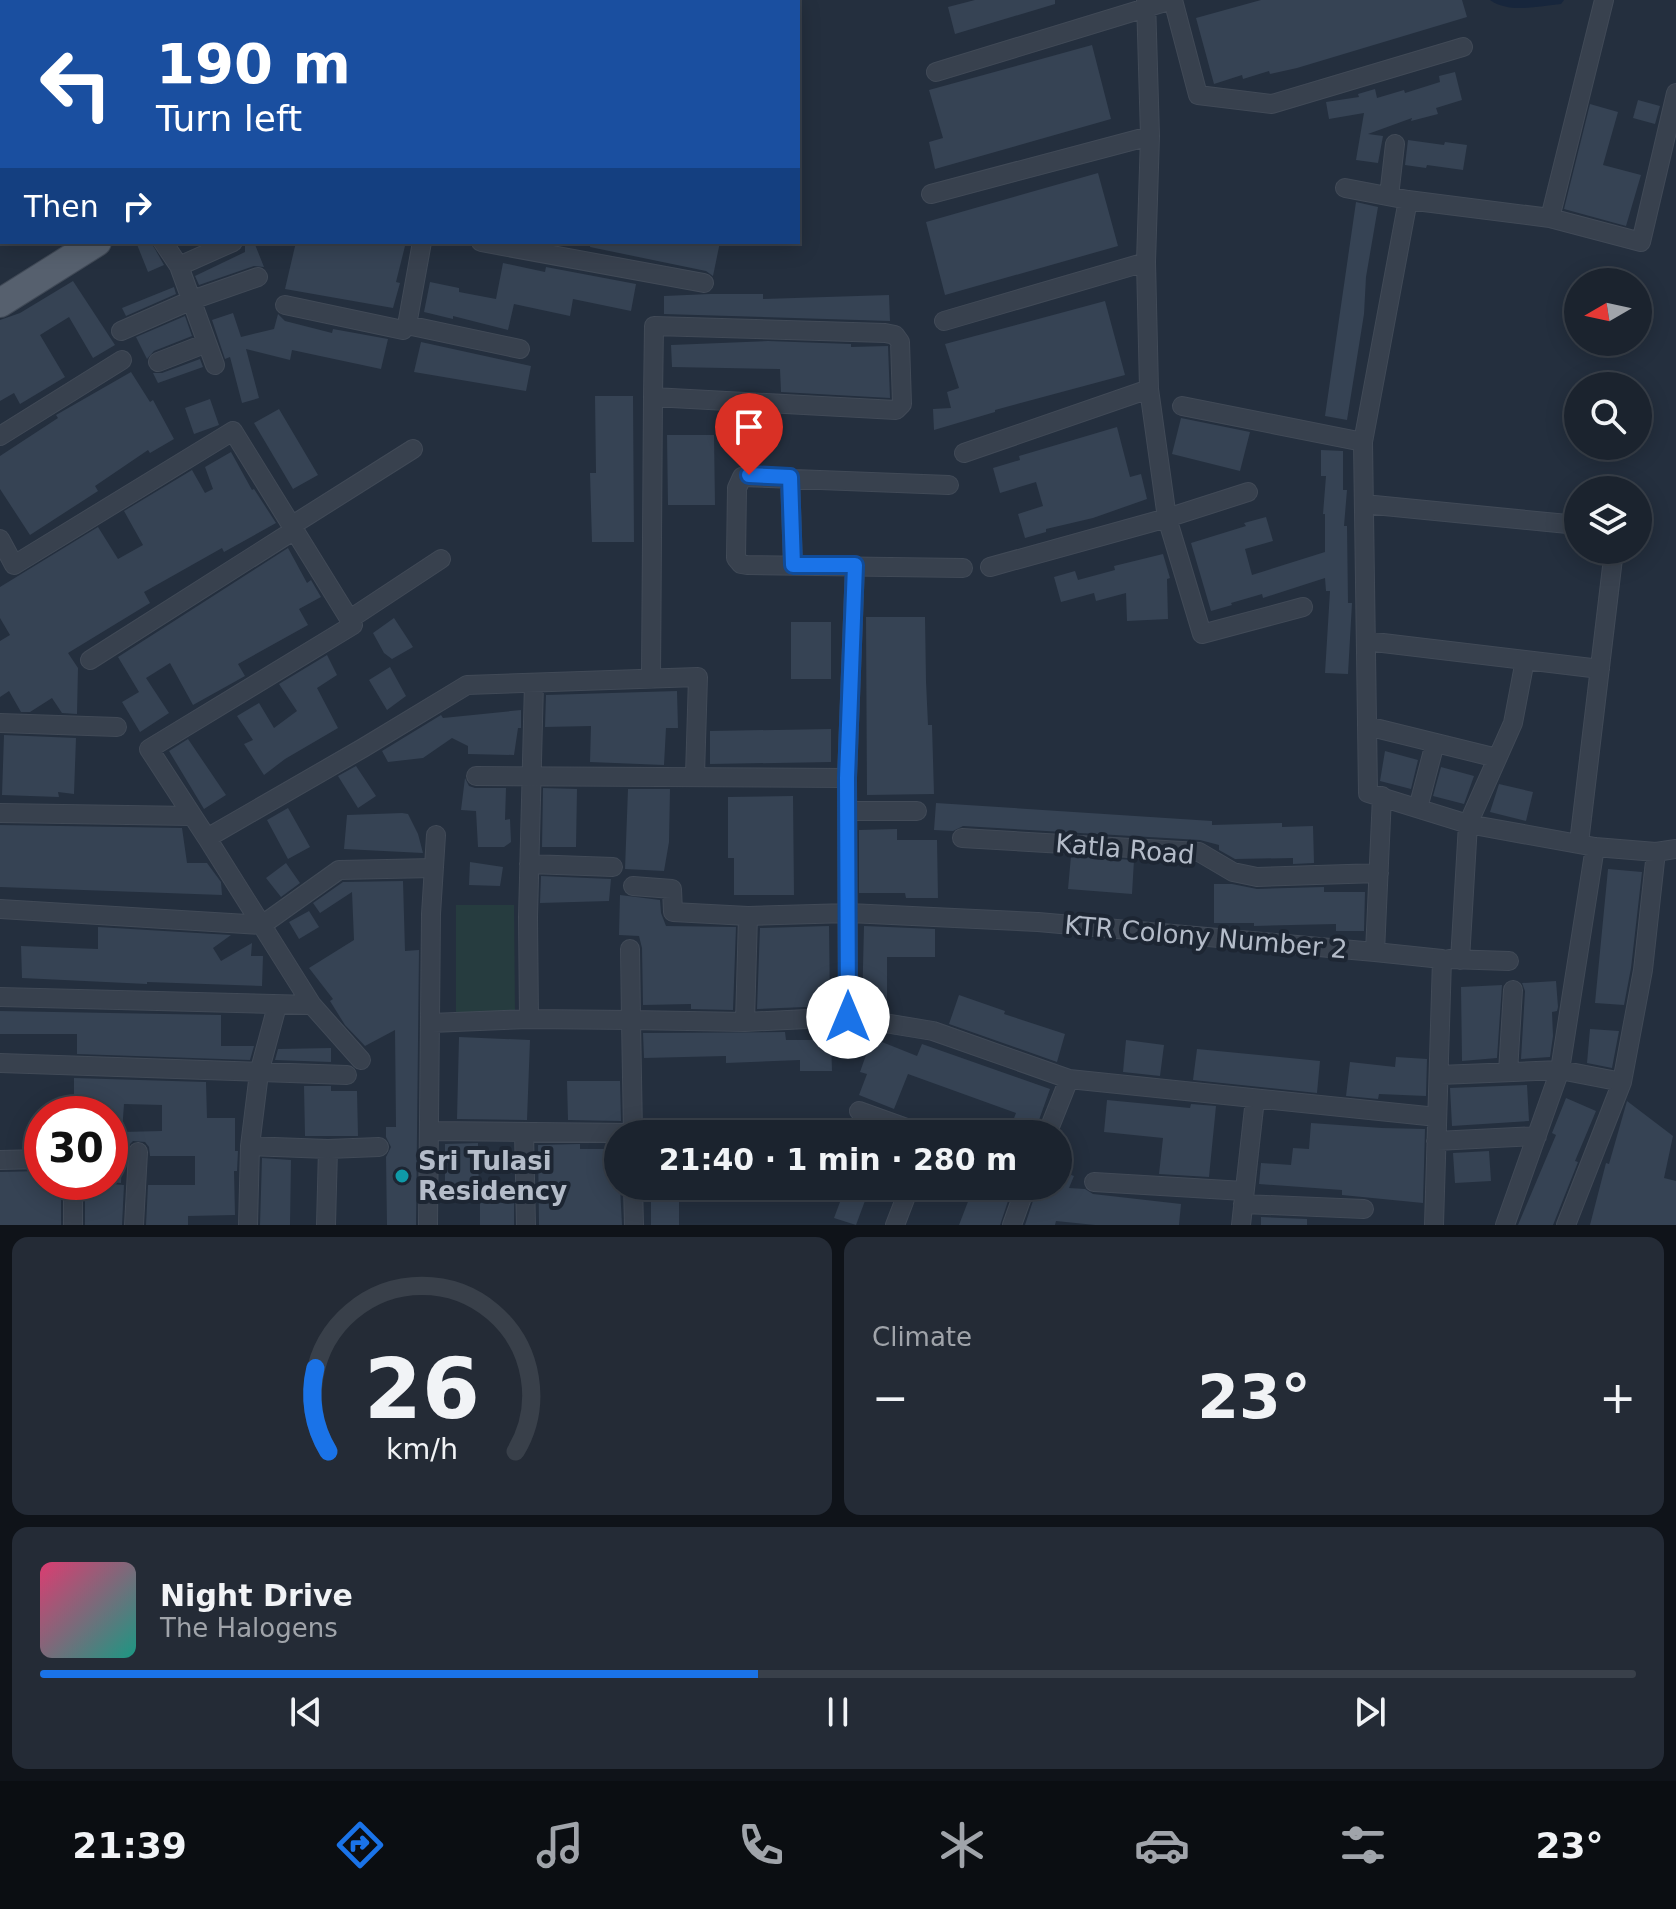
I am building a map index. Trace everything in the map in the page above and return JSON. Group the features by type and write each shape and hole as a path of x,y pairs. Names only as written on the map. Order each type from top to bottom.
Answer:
{"main road":[{"path":"0,288 68,244"},
{"path":"0,303 94,244"}],"street":[{"path":"936,72 1146,4 1172,0 1198,95 1272,104 1463,47"},
{"path":"1550,218 1604,0"},
{"path":"1146,4 1150,136 1146,262 1149,389 1167,518 1202,634 1303,607"},
{"path":"1345,188 1408,200 1550,218 1641,242 1676,93"},
{"path":"931,194 1150,136"},
{"path":"1389,196 1395,144"},
{"path":"1408,200 1363,442 1368,793 1468,824 1587,845 1656,852 1676,849"},
{"path":"164,244 179,266 215,365"},
{"path":"179,266 228,244"},
{"path":"285,305 403,330 407,325 422,244"},
{"path":"492,244 704,283"},
{"path":"944,321 1146,262"},
{"path":"121,331 192,300 258,277"},
{"path":"407,325 520,349"},
{"path":"651,679 653,397 654,326 885,333 895,335 900,342 902,404 896,410 653,397"},
{"path":"158,362 207,343"},
{"path":"0,436 122,360"},
{"path":"964,453 1149,389"},
{"path":"1182,406 1363,442"},
{"path":"0,539 14,565 233,431 353,625 149,749 312,1005 361,1060"},
{"path":"90,660 413,449"},
{"path":"949,485 749,475 740,480 736,558 747,565 963,568"},
{"path":"790,477 793,565"},
{"path":"990,567 1248,492"},
{"path":"1364,504 1564,524"},
{"path":"350,619 441,559"},
{"path":"1505,1225 1560,1070 1587,845 1600,669 1612,564"},
{"path":"848,1017 847,778 855,565"},
{"path":"1366,641 1600,669"},
{"path":"1434,1225 1439,1075 1468,824 1513,723 1525,660"},
{"path":"207,838 467,685 698,677 695,775"},
{"path":"529,1019 534,683"},
{"path":"0,723 117,727"},
{"path":"1367,726 1497,758"},
{"path":"1418,808 1435,743"},
{"path":"476,776 847,778"},
{"path":"1375,952 1382,796"},
{"path":"847,811 917,811"},
{"path":"0,813 191,816"},
{"path":"428,1225 436,835"},
{"name":"Katla Road","path":"962,838 1192,851 1206,854 1233,872 1257,877 1379,873"},
{"path":"1566,1225 1622,1082 1643,970 1656,852"},
{"path":"529,864 613,867"},
{"path":"0,909 262,925 339,870 434,868"},
{"name":"KTR Colony Number 2","path":"633,886 672,889 673,912 748,916 849,913 1038,922 1451,959 1509,961"},
{"path":"745,1022 748,916"},
{"path":"630,949 633,1120"},
{"path":"1508,1072 1513,990"},
{"path":"0,997 312,1005"},
{"path":"248,1225 250,1146 259,1073 277,1006"},
{"path":"431,1023 529,1019 745,1022 848,1017 933,1031 1069,1079 1437,1117"},
{"path":"0,1063 347,1075"},
{"path":"1439,1075 1560,1070 1622,1082"},
{"path":"1053,1120 1069,1079"},
{"path":"1241,1225 1255,1099"},
{"path":"859,1111 884,1120"},
{"path":"429,1131 604,1133"},
{"path":"524,1132 526,1225"},
{"path":"1436,1141 1537,1136"},
{"path":"250,1146 379,1147"},
{"path":"326,1225 328,1149"},
{"path":"134,1225 138,1152"},
{"path":"0,1160 24,1159"},
{"path":"1094,1182 1364,1209"},
{"path":"73,1200 73,1225"},
{"path":"633,1200 634,1225"},
{"path":"895,1225 905,1200"},
{"path":"1012,1225 1021,1200"}],"green space":[{"path":"456,905 514,905 515,1012 456,1013"}],"water":[{"path":"1490,0 1564,0 1561,4 1524,8 1506,7"}],"building":[{"path":"975,0 1055,0 1055,4 955,34 948,7"},
{"path":"1261,0 1462,0 1467,17 1297,68 1270,74 1269,71 1243,79 1242,75 1214,84 1196,18"},
{"path":"1092,45 1111,119 935,169 929,142 943,138 929,90"},
{"path":"1455,72 1462,100 1436,108 1438,114 1411,121 1412,118 1368,134 1383,136 1378,163 1356,160 1364,113 1329,119 1326,102 1359,97 1358,94 1375,89 1377,98 1404,90 1405,93 1440,82 1439,76"},
{"path":"1638,100 1660,106 1655,124 1633,118"},
{"path":"1590,104 1618,112 1603,165 1641,175 1626,226 1564,209"},
{"path":"1408,140 1467,145 1463,170 1405,165"},
{"path":"1098,173 1118,246 945,295 926,222"},
{"path":"1356,202 1378,207 1347,420 1325,416"},
{"path":"137,244 152,244 164,265 148,272"},
{"path":"245,244 255,244 264,267 254,266 199,285 195,276 245,252"},
{"path":"296,244 405,246 393,308 285,289"},
{"path":"591,244 720,244 713,276 706,271 590,247"},
{"path":"503,263 545,272 546,267 636,284 631,311 573,299 570,316 514,304 508,330 424,312 430,282 459,288 459,292 496,299"},
{"path":"73,281 115,345 93,358 69,317 40,335 65,377 20,404 14,393 0,401 0,320 20,313"},
{"path":"174,287 176,294 126,316 122,308"},
{"path":"763,294 763,299 889,295 890,321 664,314 664,296"},
{"path":"1105,301 1125,375 934,430 933,409 951,408 947,392 959,388 945,344"},
{"path":"233,313 241,337 274,329 278,314 285,321 332,333 333,329 388,339 381,369 292,350 290,360 246,349 259,398 242,403 230,357 225,359 212,320"},
{"path":"185,316 192,336 154,351 147,359 136,337"},
{"path":"768,341 851,344 851,347 888,346 890,398 781,392 780,369 672,367 671,345"},
{"path":"421,342 531,366 526,391 414,372"},
{"path":"200,359 203,367 158,383 153,373 162,373"},
{"path":"131,372 150,402 153,400 174,439 150,453 148,450 95,486 98,491 30,535 0,489 0,456 58,418 56,415"},
{"path":"595,396 633,396 634,542 592,542 590,473 596,473"},
{"path":"210,399 219,425 194,434 185,408"},
{"path":"279,409 318,475 293,489 254,423"},
{"path":"1181,418 1250,432 1240,471 1172,454"},
{"path":"1117,427 1130,477 1141,474 1147,499 1025,538 1018,514 1043,506 1036,482 1000,493 993,468 1020,460 1019,456"},
{"path":"667,435 714,435 715,505 668,505"},
{"path":"1321,450 1343,451 1343,490 1347,490 1344,526 1347,526 1348,603 1352,603 1348,674 1325,673 1330,591 1326,591 1325,578 1211,611 1191,543 1266,517 1273,541 1245,549 1252,575 1325,552 1323,514 1326,476 1321,476"},
{"path":"231,452 252,490 276,523 224,552 222,548 144,592 150,603 68,653 78,668 77,714 62,713 52,698 30,712 21,712 9,691 0,697 0,641 10,635 0,618 0,587 98,527 118,559 143,545 124,511 192,470 205,493 213,489 205,467"},
{"path":"288,548 307,583 311,580 321,597 299,609 308,625 238,664 245,676 193,705 170,663 146,678 169,713 140,732 122,702 139,692 118,657"},
{"path":"1163,554 1170,578 1167,579 1168,619 1127,621 1126,593 1096,601 1094,593 1061,602 1054,577 1075,571 1078,580 1115,570 1114,566"},
{"path":"866,617 925,617 928,725 932,725 934,794 867,795"},
{"path":"394,618 413,647 392,659 384,653 373,633"},
{"path":"791,622 831,622 831,679 791,679"},
{"path":"327,655 337,675 317,688 338,728 264,775 244,744 253,740 237,716 259,703 274,728 297,711 279,684"},
{"path":"390,667 406,696 387,710 369,680"},
{"path":"677,691 678,728 666,728 664,765 590,762 591,726 545,727 546,695"},
{"path":"521,710 521,728 518,728 514,755 468,754 468,746 452,738 423,758 388,762 382,751 441,715 443,718"},
{"path":"831,729 831,762 710,764 710,731"},
{"path":"4,735 76,738 74,794 58,792 59,797 2,795"},
{"path":"188,739 226,795 204,809 169,751"},
{"path":"1385,751 1418,760 1411,789 1380,781"},
{"path":"356,766 376,796 358,808 338,776"},
{"path":"1441,767 1474,776 1464,804 1433,796"},
{"path":"465,778 469,786 475,788 506,788 505,820 510,819 511,842 504,847 478,847 476,811 461,810"},
{"path":"1499,784 1533,792 1526,821 1490,812"},
{"path":"543,788 577,789 576,847 542,847"},
{"path":"628,789 670,789 669,842 664,871 625,869"},
{"path":"793,796 794,895 734,895 734,858 728,858 728,797"},
{"path":"936,803 1212,821 1212,825 1282,823 1282,827 1313,826 1314,863 1293,864 1293,858 1235,859 1219,850 1219,845 1200,840 963,826 953,831 934,830"},
{"path":"288,808 310,847 288,859 267,820"},
{"path":"408,814 423,853 344,849 347,815"},
{"path":"0,825 182,828 187,863 207,863 221,882 222,895 0,887"},
{"path":"897,829 897,840 937,840 938,898 906,898 905,893 859,893 859,830"},
{"path":"1071,856 1134,860 1132,894 1068,889"},
{"path":"470,862 503,867 500,886 469,885"},
{"path":"286,863 300,883 281,897 266,878"},
{"path":"1608,869 1642,872 1624,1005 1595,1003"},
{"path":"541,876 611,879 609,901 540,903"},
{"path":"403,881 405,951 419,950 416,1225 387,1225 386,1157 391,1147 386,1137 386,1127 396,1127 395,1030 365,1046 345,1025 330,1001 333,999 309,968 354,940 352,892 320,913 313,903 343,882"},
{"path":"1214,884 1257,889 1324,887 1324,892 1365,892 1364,931 1336,931 1336,924 1254,926 1254,923 1214,923"},
{"path":"620,895 660,900 666,926 736,927 733,1010 691,1009 691,1004 643,1005 642,948 639,936 619,935"},
{"path":"309,911 319,927 299,939 289,922"},
{"path":"829,926 830,1006 757,1009 760,928"},
{"path":"864,926 935,929 935,957 887,957 887,1011 862,1007"},
{"path":"98,927 231,935 213,948 221,961 252,943 251,956 263,956 262,986 22,978 21,946 98,949"},
{"path":"1556,981 1558,1007 1557,1011 1552,1012 1550,1057 1521,1059 1525,991 1522,983"},
{"path":"1502,985 1497,1058 1462,1061 1461,987"},
{"path":"959,995 1065,1034 1057,1062 949,1024"},
{"path":"0,1011 221,1015 221,1046 254,1046 250,1060 77,1054 77,1034 0,1034"},
{"path":"1590,1029 1619,1031 1612,1068 1587,1063"},
{"path":"785,1032 786,1040 831,1040 832,1071 800,1071 800,1060 726,1063 726,1056 644,1058 643,1033"},
{"path":"459,1037 530,1040 527,1120 457,1119"},
{"path":"872,1038 917,1056 922,1044 1050,1089 1039,1120 1013,1120 1016,1113 908,1074 894,1109 859,1095 867,1074 860,1072"},
{"path":"1126,1040 1164,1045 1160,1076 1123,1072"},
{"path":"331,1048 331,1062 275,1060 278,1049"},
{"path":"1197,1049 1320,1061 1317,1093 1193,1080"},
{"path":"1396,1057 1427,1059 1426,1096 1379,1094 1378,1099 1346,1096 1350,1062 1395,1067"},
{"path":"74,1078 206,1082 207,1118 235,1118 235,1151 238,1151 237,1171 234,1171 235,1215 188,1216 188,1225 146,1225 148,1185 195,1185 195,1156 150,1156 145,1142 133,1141 128,1146 128,1132 162,1131 162,1105 128,1104 128,1096 74,1096"},
{"path":"567,1081 620,1081 621,1120 568,1120"},
{"path":"1527,1085 1529,1121 1452,1126 1450,1088"},
{"path":"304,1086 331,1086 331,1091 357,1091 358,1136 305,1136"},
{"path":"1566,1098 1596,1111 1575,1161 1578,1162 1553,1225 1518,1225 1556,1135 1552,1133"},
{"path":"1107,1100 1190,1108 1191,1104 1216,1106 1209,1177 1159,1174 1163,1138 1104,1132"},
{"path":"1627,1101 1673,1136 1664,1178 1676,1181 1676,1225 1590,1225"},
{"path":"1311,1123 1425,1129 1423,1203 1342,1195 1342,1190 1259,1184 1261,1163 1291,1165 1293,1148 1309,1149"},
{"path":"478,1143 479,1200 445,1201 445,1144"},
{"path":"580,1144 580,1149 604,1149 604,1200 621,1200 622,1225 539,1225 538,1145"},
{"path":"1489,1151 1491,1181 1455,1183 1453,1153"},
{"path":"262,1158 291,1160 290,1225 260,1225"},
{"path":"24,1171 24,1200 61,1200 61,1225 0,1225 0,1172"},
{"path":"1072,1188 1085,1189 1093,1194 1181,1204 1179,1225 1095,1225 1056,1221 1055,1225 1025,1225 1033,1200 1072,1200"},
{"path":"85,1200 123,1200 122,1225 85,1225"},
{"path":"651,1200 679,1200 679,1225 651,1225"},
{"path":"841,1200 865,1200 856,1225 834,1218"},
{"path":"969,1200 1008,1200 1000,1225 959,1225"},
{"path":"480,1203 514,1203 514,1225 480,1225"},
{"path":"1261,1217 1307,1219 1307,1225 1261,1225"}],"place":[{"name":"Sri Tulasi Residency","path":"402,1176"}],"route":[{"path":"749,475 790,477 793,565 855,565 847,778 848,1017"}]}
